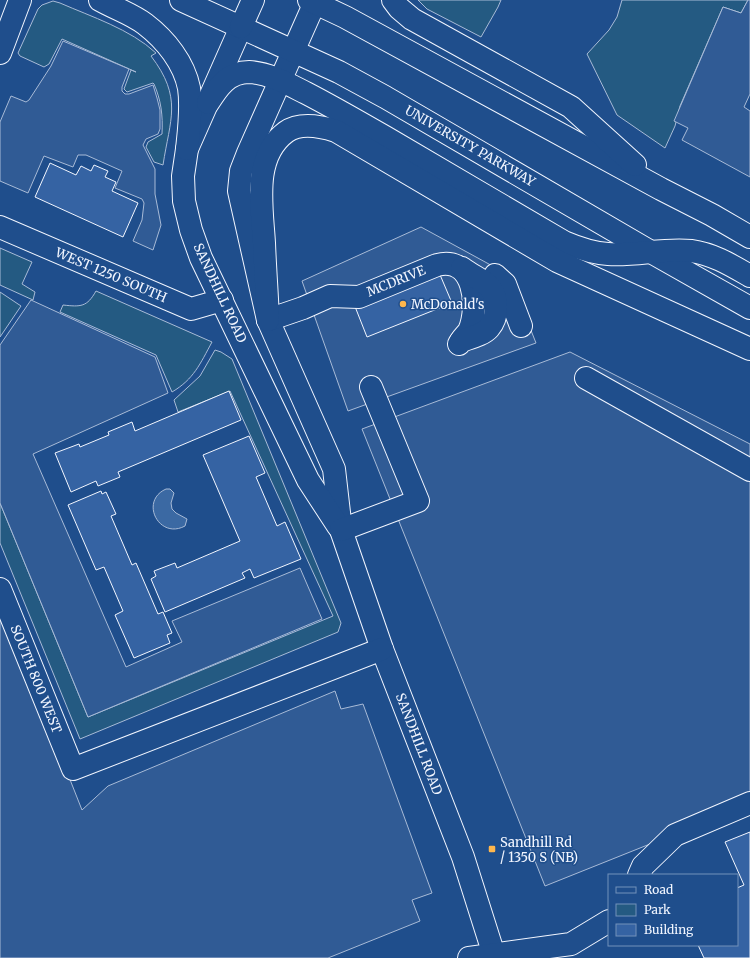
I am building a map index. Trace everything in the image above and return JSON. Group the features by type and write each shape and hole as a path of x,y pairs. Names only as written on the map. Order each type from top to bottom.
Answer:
{"main road":[{"path":"0,53 20,0"},
{"path":"100,0 144,23 160,37 180,64 189,88 190,106 187,149"},
{"name":"UNIVERSITY PARKWAY","path":"181,0 339,72 385,97 750,308"},
{"name":"SANDHILL ROAD","path":"253,0 187,149 183,176 184,201 191,230 201,258 308,480 341,530"},
{"path":"393,0 399,8 412,19 571,107 661,189"},
{"path":"313,1 661,189 712,214 750,237"},
{"name":"SANDHILL ROAD","path":"313,1 241,171 239,191 268,320 334,469 341,530 382,649 463,857 495,956"},
{"path":"208,103 226,79 236,74 249,72 262,74 280,80 340,111 564,242 580,249 608,254 674,250 691,251 709,254 721,259 750,276"},
{"path":"268,320 261,195 264,163 270,149 280,137 289,130 296,127 314,126 325,127 336,132 557,261 750,349"},
{"name":"WEST 1250 SOUTH","path":"0,227 191,309 222,300"},
{"name":"MCDRIVE","path":"268,320 303,308 330,296 359,296 437,264 445,262 453,264 455,259 466,258 498,277 505,284 521,326"},
{"path":"455,259 469,282 473,294 474,306 468,332 457,347"},
{"path":"586,378 750,470"},
{"path":"341,530 418,501 371,386"},
{"name":"SOUTH 800 WEST","path":"0,588 73,769 382,649"},
{"path":"639,874 643,866 675,835 750,803"},
{"path":"469,958 495,956 571,944 608,922"}],"green space":[{"path":"418,0 501,0 481,37 427,9"},
{"path":"622,0 748,0 741,13 723,7 680,106 675,126 665,148 617,115 587,54 609,30 617,17"},
{"path":"53,1 123,30 156,53 151,56 161,71 167,84 171,97 172,109 163,165 154,162 146,147 148,142 162,134 161,108 153,83 127,92 124,89 131,70 136,72 62,39 49,64 44,67 20,56 18,53 38,9 42,5"},
{"path":"0,248 32,262 22,284 35,292 33,300 0,285"},
{"path":"96,291 212,342 200,364 186,382 172,392 156,355 60,312 63,305 83,305 90,300"},
{"path":"0,292 21,306 0,337"},
{"path":"215,350 232,359 341,623 338,632 80,739 0,543 0,503 88,717 333,616 230,391 178,412 174,400 200,376"}],"shaded area":[{"path":"748,0 750,0 750,94 744,107 750,111 750,177 682,140 688,128 674,121 723,7 741,13"},
{"path":"63,41 129,69 122,87 122,91 125,94 129,94 153,85 160,110 160,129 158,134 146,139 143,145 155,169 155,194 161,225 153,250 133,241 142,220 144,203 142,199 115,188 122,171 86,155 78,155 73,167 44,156 28,193 0,181 0,122 11,96 26,102 29,100 51,66"},
{"path":"421,227 509,275 536,343 348,411 302,281"},
{"path":"31,300 155,357 168,393 33,454 126,667 182,642 172,621 300,568 322,619 88,717 0,503 0,345"},
{"path":"570,352 750,444 750,804 545,886 362,429"},
{"path":"166,489 170,489 174,493 171,503 172,509 187,519 185,526 176,529 167,528 160,524 156,517 153,510 154,502 158,495"},
{"path":"0,602 82,810 108,786 335,691 341,709 363,704 432,893 412,900 420,921 328,958 0,958"}],"building":[{"path":"50,163 76,175 81,166 91,171 94,165 108,171 105,177 116,182 112,191 138,203 123,237 35,197"},
{"name":"McDonald's","path":"438,270 452,303 367,337 354,304"},
{"path":"229,391 241,420 118,472 120,477 98,486 96,481 71,492 55,453 79,444 80,447 109,435 108,432 132,422 135,431"},
{"path":"249,436 265,473 256,477 277,526 285,522 301,559 254,578 250,569 242,573 245,578 165,612 151,579 156,576 154,571 175,563 177,568 240,541 203,455"},
{"path":"101,491 102,494 106,492 116,514 111,516 132,565 136,563 158,614 163,612 172,633 167,635 170,643 134,658 115,615 123,611 104,567 96,570 68,505"},
{"path":"750,832 750,958 704,958 698,946 738,946 738,888 744,885 725,842"}],"place":[{"name":"McDonald's","path":"403,304"},
{"name":"Sandhill Rd / 1350 S (NB)","path":"492,849"}]}
